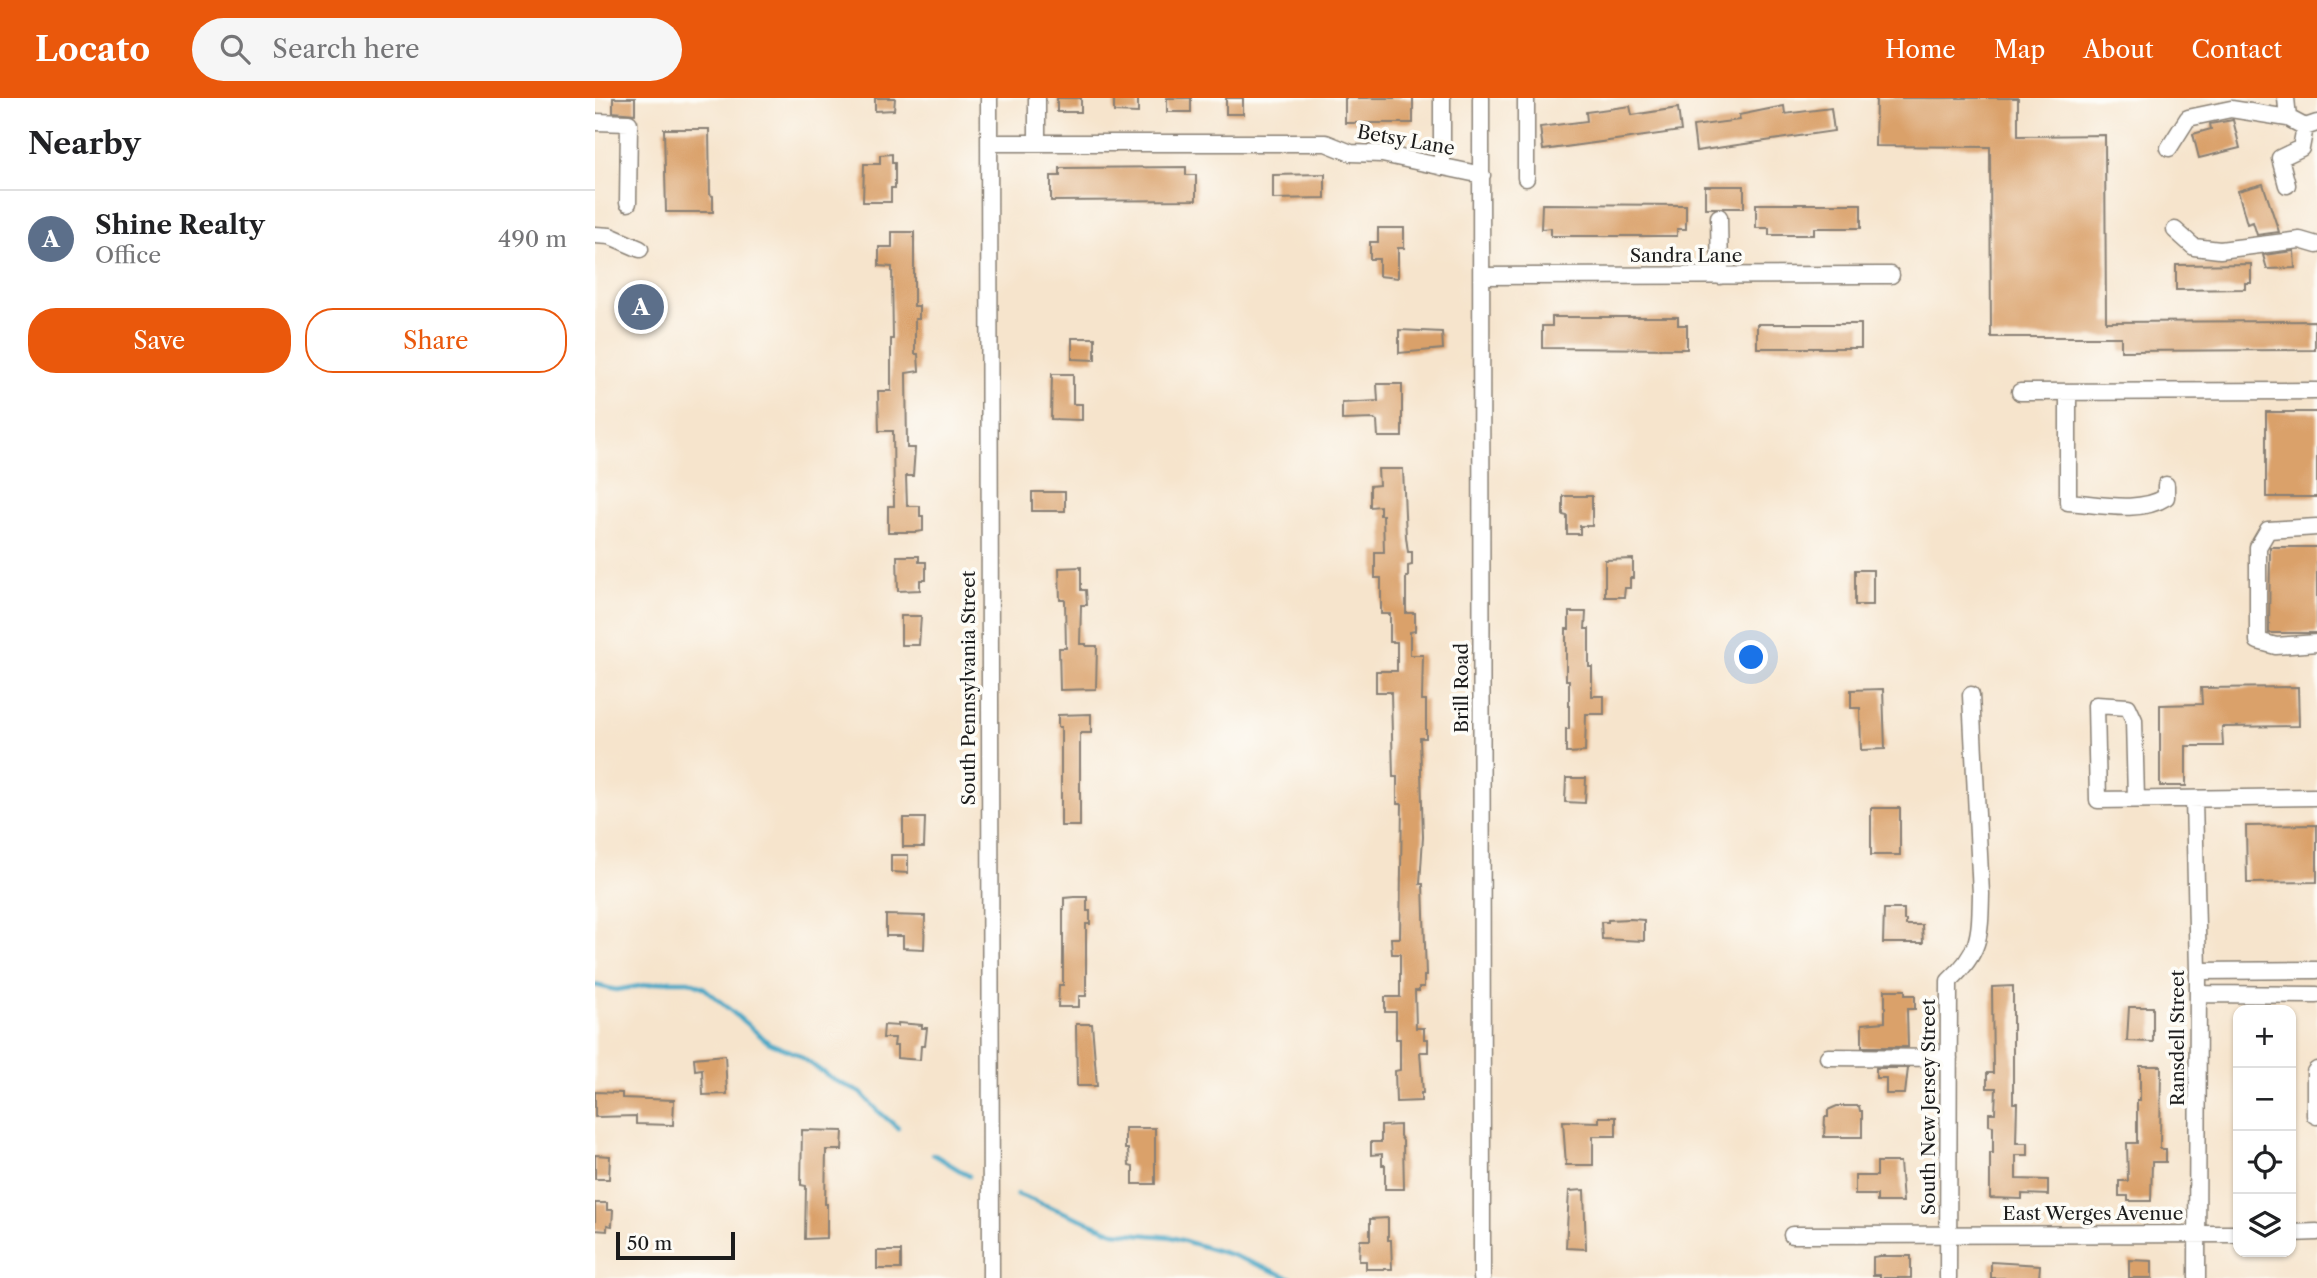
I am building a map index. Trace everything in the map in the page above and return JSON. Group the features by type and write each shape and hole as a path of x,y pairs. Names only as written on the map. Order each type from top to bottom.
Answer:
{"street":[{"name":"South Pennsylvania Street","path":"989,98 991,1278"},
{"path":"1037,98 1037,143"},
{"path":"1442,98 1442,167"},
{"name":"Brill Road","path":"1481,98 1482,1278"},
{"path":"1526,98 1526,178"},
{"path":"2286,98 2288,118"},
{"path":"2169,148 2188,118 2231,109 2288,118 2311,125 2301,148 2280,158 2287,185"},
{"path":"595,122 629,123 628,203"},
{"name":"Betsy Lane","path":"989,143 1327,143 1351,153 1382,154 1482,175"},
{"path":"1719,217 1720,276"},
{"path":"2175,230 2194,247 2220,250 2300,240 2317,245"},
{"path":"595,235 610,236 640,249"},
{"name":"Sandra Lane","path":"1482,276 1891,275"},
{"path":"2020,392 2317,391"},
{"path":"2067,392 2068,502 2120,506 2154,505 2166,497 2166,485"},
{"path":"2317,527 2268,530 2258,547 2258,641 2276,646 2317,643"},
{"name":"South New Jersey Street","path":"1948,1278 1949,981 1963,968 1976,946 1980,923 1981,894 1971,695"},
{"path":"2136,799 2134,720 2128,707 2096,705 2098,800 2317,797"},
{"name":"Ransdell Street","path":"2194,799 2198,971 2197,1278"},
{"path":"2198,971 2317,970"},
{"path":"2198,994 2317,995"},
{"path":"1828,1057 1949,1058"},
{"path":"2317,1070 2317,1116"},
{"path":"2296,1233 2317,1232"},
{"name":"East Werges Avenue","path":"1792,1235 2233,1234"}],"building":[{"path":"613,98 635,98 635,114 613,112"},
{"path":"875,98 895,98 894,110 875,111"},
{"path":"1057,98 1081,98 1081,112 1057,112"},
{"path":"1114,98 1138,98 1138,113 1114,112"},
{"path":"1167,98 1191,98 1191,112 1167,112"},
{"path":"1226,98 1243,98 1243,114 1226,114"},
{"path":"1345,98 1413,98 1413,123 1345,123"},
{"path":"1876,98 2018,98 2018,136 2105,135 2106,322 2315,321 2315,350 2121,351 2121,337 1991,337 1990,147 1875,146"},
{"path":"1630,106 1632,115 1678,108 1681,131 1543,150 1540,127 1587,121 1586,112"},
{"path":"1784,106 1785,114 1831,108 1834,131 1696,151 1693,126 1740,120 1739,115"},
{"path":"2233,120 2240,148 2199,158 2193,134 2211,129 2210,124"},
{"path":"664,129 709,129 710,195 713,196 713,212 666,212"},
{"path":"892,154 892,163 895,163 895,188 891,188 891,202 863,202 864,164 880,164 880,155"},
{"path":"1186,167 1186,175 1196,175 1196,200 1051,201 1051,176 1060,176 1060,168"},
{"path":"1325,174 1325,198 1273,199 1273,175"},
{"path":"2263,184 2279,232 2257,235 2253,222 2247,224 2238,191"},
{"path":"1705,186 1744,186 1744,208 1705,208"},
{"path":"1542,204 1686,205 1686,229 1677,229 1677,236 1551,236 1551,228 1541,229"},
{"path":"1756,204 1861,204 1861,228 1814,228 1814,235 1769,235 1769,228 1756,228"},
{"path":"1378,228 1404,228 1404,248 1398,248 1398,278 1379,276 1379,259 1370,259 1370,242 1378,242"},
{"path":"892,232 914,232 914,306 919,306 919,319 915,319 915,354 918,354 919,371 906,373 907,448 915,448 913,476 906,476 907,506 920,506 920,516 923,516 923,531 917,532 888,532 888,506 894,506 893,431 879,431 878,391 891,391 893,339 892,267 879,266 879,247 892,247"},
{"path":"2294,251 2295,268 2267,269 2263,255"},
{"path":"2251,264 2251,283 2245,283 2245,289 2176,290 2176,265"},
{"path":"1552,317 1678,317 1678,325 1687,325 1687,349 1542,348 1542,326 1552,326"},
{"path":"1757,324 1861,324 1861,348 1757,348"},
{"path":"1399,330 1442,332 1443,349 1399,353"},
{"path":"1072,338 1095,338 1095,360 1072,359"},
{"path":"1052,374 1073,374 1073,404 1082,404 1082,420 1051,419"},
{"path":"1377,384 1402,384 1402,437 1378,437 1377,421 1374,419 1342,420 1342,403 1378,401"},
{"path":"2266,412 2317,412 2317,497 2266,497"},
{"path":"1378,469 1403,469 1406,537 1408,552 1412,552 1412,565 1408,566 1406,577 1406,613 1415,613 1415,631 1410,632 1410,655 1423,655 1422,700 1426,700 1426,738 1420,738 1423,837 1420,884 1423,884 1426,976 1424,987 1415,991 1416,1028 1424,1028 1424,1039 1428,1039 1428,1052 1420,1052 1423,1093 1421,1101 1396,1102 1395,1071 1400,1070 1400,1039 1396,1039 1396,1012 1385,1012 1385,997 1400,997 1400,954 1392,954 1391,938 1400,938 1402,804 1397,804 1397,777 1393,777 1391,692 1376,692 1376,671 1397,671 1397,642 1390,642 1390,614 1381,614 1381,578 1375,578 1375,552 1384,552 1383,515 1380,515 1380,506 1370,507 1370,486 1379,485"},
{"path":"1032,492 1065,492 1065,511 1032,511"},
{"path":"1563,496 1592,496 1592,526 1580,526 1580,534 1567,534"},
{"path":"2270,547 2317,547 2317,633 2269,633"},
{"path":"897,556 919,556 919,562 926,562 926,580 920,580 920,590 898,591"},
{"path":"1633,559 1633,578 1630,578 1630,588 1625,588 1624,597 1605,597 1605,560"},
{"path":"1081,567 1081,590 1086,590 1087,605 1081,605 1080,644 1097,646 1096,689 1060,690 1059,648 1066,648 1065,600 1060,600 1059,568"},
{"path":"1855,570 1873,570 1873,605 1855,605"},
{"path":"1569,612 1586,612 1585,629 1589,629 1592,696 1604,696 1604,714 1586,714 1585,752 1566,753 1569,680 1566,680 1566,629 1569,629"},
{"path":"901,616 921,616 919,645 901,645"},
{"path":"2298,687 2299,726 2222,727 2223,746 2186,746 2186,786 2160,786 2160,705 2202,704 2201,688"},
{"path":"1883,689 1885,749 1861,750 1860,708 1851,708 1851,690"},
{"path":"1091,714 1091,733 1080,733 1080,826 1061,826 1061,727 1058,727 1058,715"},
{"path":"1566,778 1586,778 1585,803 1565,802"},
{"path":"1871,808 1900,808 1900,855 1871,855"},
{"path":"903,818 925,818 924,847 903,847"},
{"path":"2317,825 2317,882 2247,883 2246,826"},
{"path":"891,855 908,855 908,873 891,872"},
{"path":"1087,897 1087,911 1090,911 1090,924 1086,924 1086,996 1079,996 1079,1007 1058,1007 1059,985 1063,985 1064,898"},
{"path":"1884,909 1904,909 1906,925 1922,925 1923,943 1883,943"},
{"path":"886,915 925,916 924,949 903,948 903,936 886,936"},
{"path":"1644,920 1644,941 1602,939 1601,922"},
{"path":"2013,986 2013,1103 2017,1103 2016,1143 2028,1143 2028,1155 2016,1155 2016,1179 2048,1180 2048,1195 2022,1194 2022,1199 1990,1198 1993,1126 1989,1125 1989,1113 1995,1113 1996,1088 1987,1088 1987,1073 1993,1073 1992,987"},
{"path":"1885,990 1905,990 1905,995 1915,995 1915,1009 1907,1009 1908,1047 1862,1047 1862,1024 1885,1022"},
{"path":"2129,1007 2153,1007 2153,1042 2127,1041"},
{"path":"898,1023 922,1025 922,1028 927,1028 920,1060 897,1058 895,1038 883,1038 884,1025 898,1026"},
{"path":"1076,1024 1092,1024 1097,1086 1077,1086"},
{"path":"725,1055 727,1094 703,1095 702,1069 695,1070 694,1058"},
{"path":"2140,1066 2161,1066 2160,1149 2166,1149 2166,1162 2152,1162 2151,1201 2128,1201 2128,1196 2119,1196 2119,1181 2128,1181 2127,1143 2137,1143"},
{"path":"1876,1068 1908,1068 1905,1094 1886,1094 1886,1078 1876,1078"},
{"path":"595,1092 622,1093 622,1098 674,1100 673,1125 636,1124 636,1116 595,1117"},
{"path":"1837,1106 1859,1106 1862,1111 1862,1137 1824,1137 1825,1117 1828,1117 1828,1110"},
{"path":"1599,1117 1616,1117 1616,1136 1593,1136 1593,1165 1566,1165 1563,1121 1599,1122"},
{"path":"1400,1125 1404,1189 1385,1189 1382,1154 1371,1155 1371,1142 1381,1142 1381,1126"},
{"path":"1125,1128 1155,1128 1155,1184 1133,1184 1133,1167 1129,1166 1128,1149 1125,1149"},
{"path":"802,1130 843,1131 842,1150 826,1150 827,1238 805,1239 806,1186 801,1185"},
{"path":"595,1155 610,1156 609,1179 595,1179"},
{"path":"1877,1162 1900,1162 1903,1202 1877,1202 1877,1195 1855,1195 1855,1176 1877,1176"},
{"path":"1584,1190 1586,1249 1566,1248 1569,1191"},
{"path":"595,1203 607,1203 607,1210 613,1210 612,1226 607,1225 607,1231 595,1230"},
{"path":"1388,1218 1392,1269 1366,1269 1366,1261 1359,1261 1360,1240 1370,1240 1370,1219"},
{"path":"877,1251 901,1251 901,1269 877,1269"},
{"path":"1911,1256 1911,1278 1880,1278 1880,1275 1873,1275 1873,1257"},
{"path":"2129,1260 2152,1261 2152,1278 2129,1278"},
{"path":"1991,1262 2040,1265 2039,1278 1991,1278"}],"waterway":[{"path":"595,985 616,990 669,981 689,981 703,987 769,1043 797,1054 834,1080 861,1093 898,1128"},
{"path":"933,1154 969,1176"},
{"path":"1017,1194 1114,1232 1171,1237 1232,1255 1291,1278"}],"place":[{"name":"Shine Realty","path":"641,307"}]}
